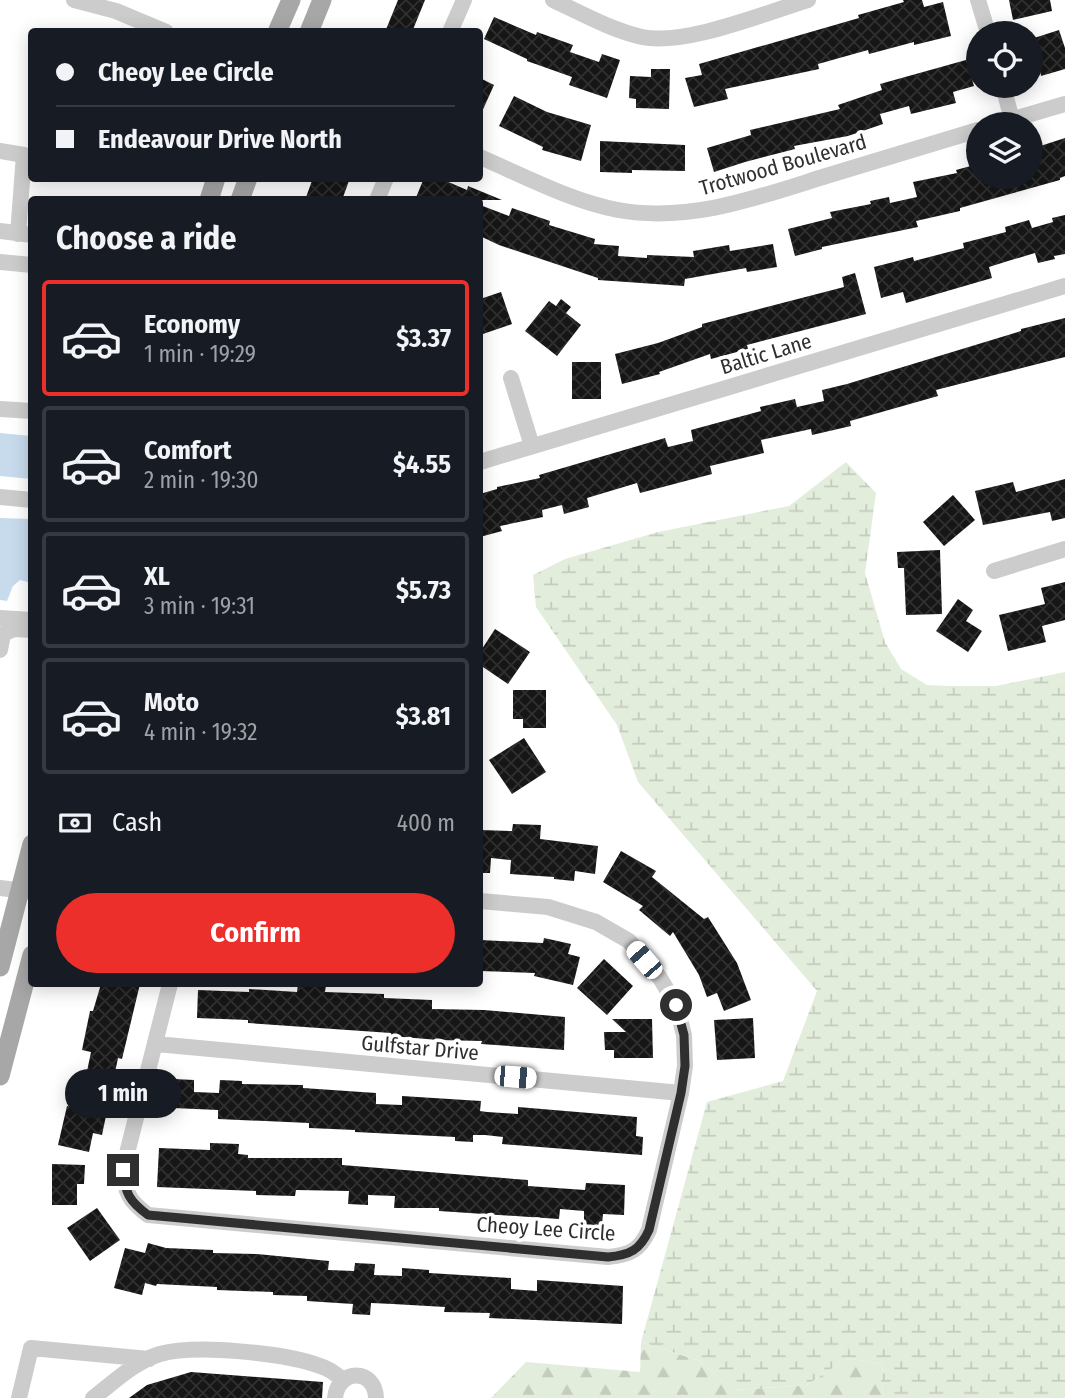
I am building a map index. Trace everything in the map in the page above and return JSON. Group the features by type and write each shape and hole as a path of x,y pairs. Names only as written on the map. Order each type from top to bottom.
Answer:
{"main road":[{"path":"279,28 291,0"},
{"path":"311,28 322,0"},
{"path":"0,967 17,890 28,856"},
{"path":"0,1076 28,970"}],"street":[{"path":"74,0 118,6 159,28"},
{"path":"452,28 464,0"},
{"path":"553,0 622,31 644,37 663,38 687,36 808,0"},
{"path":"978,0 984,21"},
{"path":"1038,112 1065,104"},
{"name":"Trotwood Boulevard","path":"483,159 588,202 617,210 650,214 691,212 741,202 966,134"},
{"path":"0,151 23,155 25,234 0,231"},
{"path":"0,262 28,265"},
{"name":"Baltic Lane","path":"483,461 1065,286"},
{"path":"511,378 532,446"},
{"path":"0,408 28,411"},
{"path":"0,497 28,500"},
{"path":"994,571 1065,549"},
{"path":"0,618 28,620"},
{"path":"0,650 3,634 15,629 28,630"},
{"name":"Cheoy Lee Circle","path":"156,1044 123,1170 124,1187 134,1205 148,1215 608,1257 636,1251 649,1230 681,1093 685,1066 684,1035 676,1005 660,978 629,941 596,922 548,907 483,901"},
{"path":"156,1044 169,987"},
{"name":"Gulfstar Drive","path":"156,1044 681,1093"},
{"path":"19,1398 31,1348 150,1359"},
{"path":"93,1398 133,1367 161,1354 194,1350 280,1355 323,1366 343,1380"},
{"path":"335,1398 336,1387 352,1376 362,1376 370,1382 376,1390 376,1398"}],"green space":[{"path":"846,462 876,493 865,573 885,642 901,669 927,685 948,686 996,686 1065,672 1065,1398 884,1398 881,1382 883,1364 847,1358 807,1385 734,1390 700,1361 641,1342 707,1102 783,1081 817,991 638,782 617,725 536,607 533,575 565,559 658,532 789,506"},
{"path":"641,1342 700,1361 734,1390 807,1385 847,1358 883,1364 881,1382 884,1398 491,1398 526,1362 640,1372"}],"water":[{"path":"0,433 28,436 28,479 0,476"},
{"path":"0,518 28,519 28,582 20,580 13,586 7,601 0,600"}],"building":[{"path":"398,0 425,0 414,28 387,28"},
{"path":"903,0 922,0 924,7 943,2 951,36 869,54 868,50 818,64 819,69 725,89 728,99 694,107 685,78 702,75 699,64 859,18 858,15 904,2"},
{"path":"1009,0 1050,0 1052,11 1013,20"},
{"path":"494,17 536,35 537,32 573,45 570,52 599,62 602,54 620,60 607,98 569,85 572,77 527,61 484,39"},
{"path":"1059,30 1065,48 1065,69 1043,75 1043,35"},
{"path":"966,60 966,88 953,92 956,103 911,114 909,106 880,114 883,124 848,136 794,146 795,149 714,172 707,148 751,135 750,130 840,109 838,105 882,90 880,84"},
{"path":"651,69 670,69 669,109 636,108 636,99 629,98 630,76 651,77"},
{"path":"483,80 494,85 483,109"},
{"path":"514,96 547,112 591,125 581,161 542,150 543,147 499,126"},
{"path":"1065,138 1065,176 1043,185 1043,145"},
{"path":"600,141 685,145 685,171 600,172"},
{"path":"966,167 966,189 1028,189 960,208 960,211 916,221 918,227 822,247 795,256 788,229 832,218 830,212 871,204 870,201 889,197 890,203 917,197 913,182 957,173 956,170"},
{"path":"312,182 349,182 343,196 306,196"},
{"path":"422,182 448,182 467,190 468,186 502,200 483,200 483,196 417,196"},
{"path":"483,206 509,216 512,208 550,221 549,225 595,239 594,244 619,246 618,256 694,257 693,251 729,245 730,251 773,244 777,267 747,272 746,268 685,279 684,286 598,280 483,237"},
{"path":"1065,215 1065,254 1054,256 1055,259 1038,263 1035,253 989,267 992,278 906,303 903,292 881,298 874,267 913,257 914,261 964,248 963,243 1006,232 1005,227 1029,220 1032,228 1053,222 1052,218"},
{"path":"855,273 866,314 747,345 748,349 711,359 710,354 659,372 660,374 622,384 615,354 658,343 702,327 702,324 844,287 842,277"},
{"path":"501,292 512,324 483,334 483,298"},
{"path":"561,299 571,307 566,313 581,325 557,356 525,331 549,301 556,306"},
{"path":"1065,318 1065,357 936,390 938,396 850,421 851,426 812,435 811,429 761,440 764,453 710,466 712,474 640,493 637,483 587,498 589,507 564,514 562,505 542,510 543,517 500,526 502,531 483,536 483,493 497,487 540,478 539,475 665,438 668,447 693,441 691,430 761,411 760,407 795,399 797,407 824,401 822,390"},
{"path":"572,362 601,362 601,399 572,399"},
{"path":"1065,479 1065,518 1052,521 1050,512 983,525 975,491 1013,482 1016,492"},
{"path":"953,495 975,520 944,546 923,522"},
{"path":"940,550 942,614 906,615 904,568 898,568 897,552"},
{"path":"1065,582 1065,620 1042,626 1046,642 1008,651 999,615 1045,604 1041,588"},
{"path":"958,599 973,610 966,621 982,631 968,652 936,631"},
{"path":"495,629 530,652 508,684 483,667 483,647"},
{"path":"513,690 546,690 546,728 523,728 523,719 513,719"},
{"path":"524,738 546,772 512,794 489,760"},
{"path":"513,824 541,825 540,839 598,846 595,874 575,871 574,881 510,874 511,860 491,858 490,873 483,873 483,830 512,831"},
{"path":"621,851 656,871 652,877 704,919 708,917 737,963 751,1000 724,1011 717,993 707,997 699,975 673,932 670,936 639,910 643,906 603,882"},
{"path":"544,938 571,944 568,954 580,957 573,985 534,976 535,973 483,971 483,940 543,943"},
{"path":"604,959 633,986 607,1015 577,988"},
{"path":"100,987 139,987 122,1059 118,1058 102,1135 93,1133 89,1152 58,1145 76,1079 85,1081 91,1052 82,1050 90,1011 93,1011"},
{"path":"298,987 326,987 325,992 384,994 384,998 432,1000 432,1009 484,1010 565,1017 564,1050 481,1044 482,1041 391,1036 391,1033 248,1023 248,1020 197,1018 198,990 297,992"},
{"path":"753,1018 755,1058 717,1060 714,1020"},
{"path":"612,1019 652,1019 653,1058 614,1058 614,1050 605,1050 604,1032 626,1032"},
{"path":"174,1079 194,1080 194,1092 219,1093 220,1080 242,1081 242,1084 303,1085 303,1088 376,1093 376,1104 402,1105 402,1096 481,1101 480,1111 487,1112 518,1114 518,1107 637,1117 636,1136 643,1137 642,1155 502,1144 503,1137 485,1135 473,1135 473,1142 455,1141 455,1137 309,1128 309,1123 218,1119 218,1110 173,1108"},
{"path":"210,1143 239,1144 238,1154 248,1155 248,1158 342,1158 342,1165 528,1180 528,1186 585,1190 586,1183 625,1185 624,1215 603,1214 602,1225 584,1225 584,1211 560,1209 559,1219 439,1211 439,1208 394,1208 395,1196 368,1195 368,1205 348,1204 349,1191 296,1190 295,1196 256,1195 256,1191 157,1187 159,1148 210,1150"},
{"path":"52,1164 85,1165 84,1184 77,1184 77,1205 52,1205"},
{"path":"97,1208 120,1240 90,1261 67,1228"},
{"path":"148,1243 166,1248 213,1250 213,1253 329,1261 328,1270 354,1271 355,1263 375,1264 374,1275 402,1276 402,1268 429,1270 429,1273 511,1278 511,1289 537,1291 537,1280 623,1286 622,1324 489,1318 490,1313 444,1312 445,1307 371,1303 370,1315 352,1314 353,1304 307,1301 307,1296 273,1295 273,1292 217,1290 217,1287 156,1286 145,1283 142,1295 114,1288 125,1248 145,1253"},
{"path":"191,1372 323,1382 322,1398 129,1398 147,1385"}],"route":[{"path":"123,1170 124,1187 134,1205 148,1215 608,1257 622,1256 636,1251 649,1230 681,1093 685,1066 684,1035 676,1005"}]}
